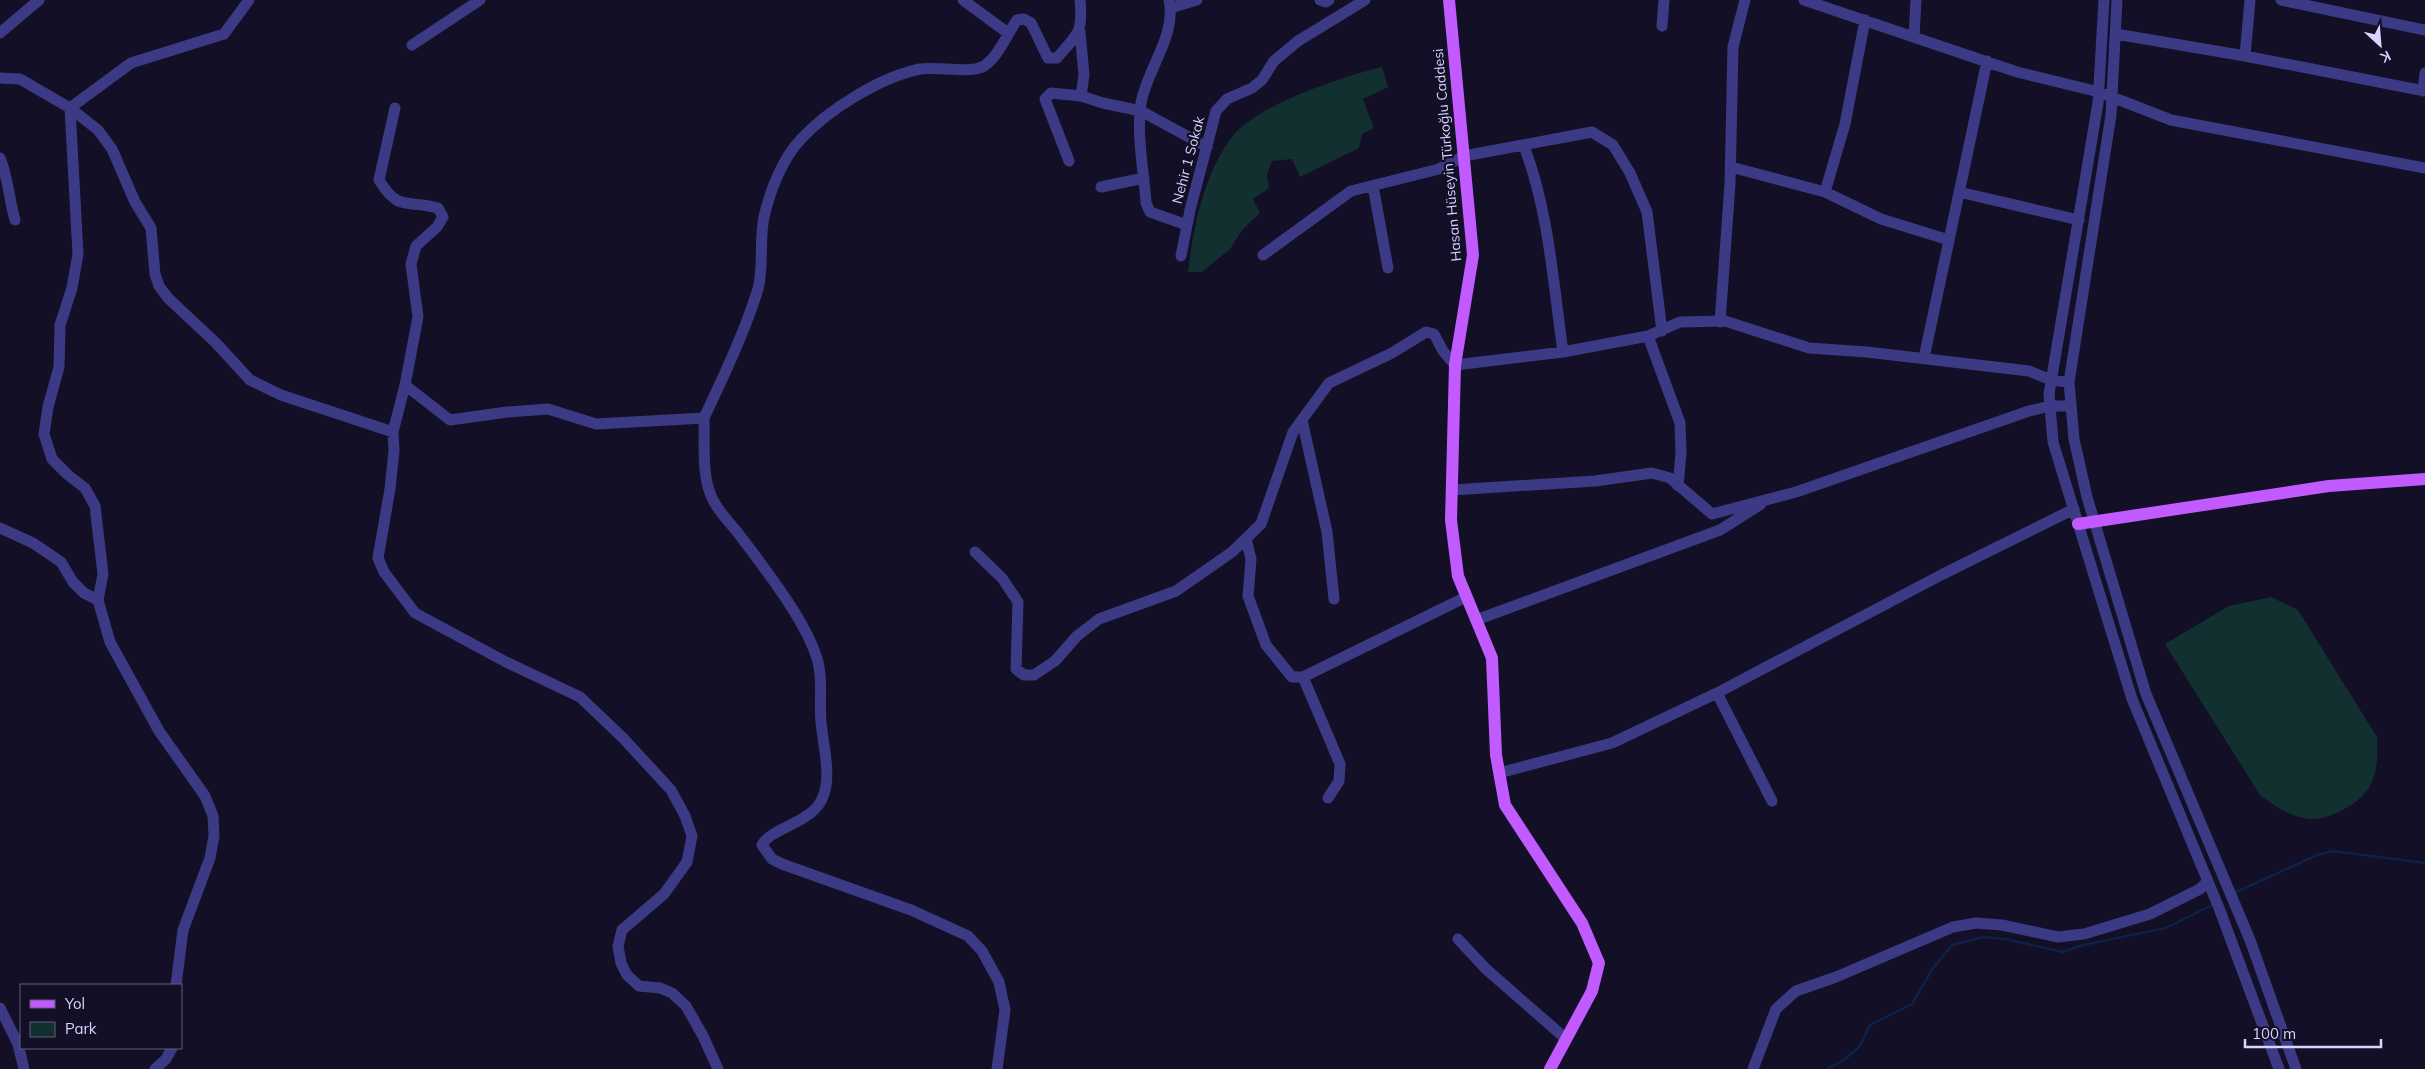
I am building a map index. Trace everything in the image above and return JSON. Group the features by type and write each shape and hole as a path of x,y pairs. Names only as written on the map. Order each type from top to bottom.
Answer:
{"main road":[{"name":"Hasan Hüseyin Türkoğlu Caddesi","path":"1449,0 1473,255 1455,365 1451,520 1458,576 1492,658 1496,755 1505,806 1582,924 1600,963 1592,992 1550,1069"},
{"path":"2078,524 2329,486 2425,479"}],"street":[{"path":"0,33 39,0"},
{"path":"70,108 131,63 224,34 249,0"},
{"path":"412,45 480,0"},
{"path":"963,0 1008,33"},
{"path":"1080,0 1082,24 1080,32 1084,76 1081,96"},
{"path":"1187,224 1150,212 1146,203 1140,131 1141,103 1171,16 1170,4 1197,0"},
{"path":"1320,0 1326,2 1329,0"},
{"name":"Nehir 1 Sokak","path":"1181,256 1187,224 1216,111 1227,99 1252,88 1262,80 1274,61 1298,41 1365,0"},
{"path":"1662,26 1664,0"},
{"path":"1720,322 1731,167 1733,47 1745,0"},
{"path":"1804,0 1987,61 2099,92 2171,120 2425,168"},
{"path":"1914,37 1916,0"},
{"path":"2104,0 2099,92 2051,380 2050,406 2053,442 2132,699 2220,908 2279,1069"},
{"path":"2117,0 2112,98 2069,382 2074,440 2094,522 2146,694 2250,940 2296,1069"},
{"path":"2245,56 2250,0"},
{"path":"2281,0 2425,30"},
{"path":"997,1069 1005,1010 999,982 982,952 968,936 911,910 782,864 772,859 762,846 766,838 792,826 820,805 825,793 826,771 820,713 819,663 809,638 766,569 713,500 706,480 704,418 742,337 758,286 764,217 781,169 800,140 836,107 903,74 920,69 983,67 994,56 1017,20 1024,19 1031,23 1048,58 1052,60 1057,58 1080,32"},
{"path":"1825,192 1845,124 1865,20"},
{"path":"2116,34 2245,56 2424,91 2425,73"},
{"path":"1924,358 1987,61"},
{"path":"0,78 20,78 70,108 98,130 112,149 136,202 151,228 155,274 159,286 168,298 216,343 250,380 281,395 393,432"},
{"path":"1069,161 1045,99 1052,93 1081,96 1141,111 1206,147"},
{"path":"70,108 78,254 72,288 60,325 59,367 44,434 52,459 85,488 95,506 103,574 98,600 110,642 159,731 206,796 213,816 214,836 210,858 183,930 176,984"},
{"path":"395,108 379,180 388,195 399,202 438,208 443,217 437,227 416,246 411,264 418,317 405,385 393,432 394,451 390,489 378,558 384,572 415,613 506,662 580,697 623,738 671,790 685,816 692,836 687,862 664,894 622,930 618,946 627,975 638,986 660,988 672,993 686,1006 704,1036 718,1069"},
{"path":"1263,255 1351,192 1439,169 1464,156 1592,132 1613,145 1630,173 1647,212 1662,331"},
{"path":"1524,146 1544,207 1562,352"},
{"path":"0,158 6,171 8,196 15,220"},
{"path":"1731,167 1825,192 1882,218 1949,240"},
{"path":"1101,187 1144,178"},
{"path":"1373,186 1388,268"},
{"path":"1959,192 2078,220"},
{"path":"975,552 1002,578 1018,602 1016,669 1024,675 1034,675 1055,661 1078,636 1099,619 1176,591 1232,552 1261,524 1293,432 1329,383 1392,353 1426,332 1434,334 1442,350 1455,365 1562,352 1648,336 1680,322 1720,322 1809,348 1924,358 2029,371 2051,380 2069,382"},
{"path":"1648,336 1680,423 1681,453 1678,486"},
{"path":"405,385 450,420 507,412 548,409 596,424 704,418"},
{"path":"1452,490 1595,481 1652,473 1670,478 1712,514 1796,492 2030,411 2050,406 2071,406"},
{"path":"1302,420 1327,532 1334,599"},
{"path":"1476,620 1720,530 1769,499"},
{"path":"1499,773 1612,743 1717,693 1943,574 2074,509"},
{"path":"0,528 33,543 61,562 73,582 84,593 98,600"},
{"path":"1246,539 1251,558 1248,596 1266,645 1292,677 1303,677 1466,597"},
{"path":"1303,677 1340,764 1338,782 1328,798"},
{"path":"1717,693 1772,801"},
{"path":"1753,1069 1776,1009 1796,991 1953,927 1976,923 2002,925 2058,937 2084,934 2150,914 2200,889 2208,881"},
{"path":"1458,939 1486,969 1566,1038"},
{"path":"0,1008 18,1044 24,1069"},
{"path":"155,1069 166,1059 171,1049"}],"green space":[{"path":"1382,67 1388,87 1363,99 1374,128 1362,134 1359,148 1300,177 1292,159 1272,161 1267,174 1269,188 1253,199 1260,213 1243,229 1230,249 1202,272 1188,272 1201,202 1213,168 1231,138 1243,126 1279,104 1346,77"},
{"path":"2271,597 2298,610 2377,737 2376,770 2368,789 2348,807 2330,816 2312,819 2292,815 2260,795 2165,644 2229,606"}],"waterway":[{"path":"2234,893 2317,855 2333,851 2425,863"},
{"path":"1827,1069 1844,1060 1860,1046 1870,1025 1912,1004 1933,968 1952,945 1983,937 2005,939 2063,952 2083,945 2166,928 2214,904"}]}
